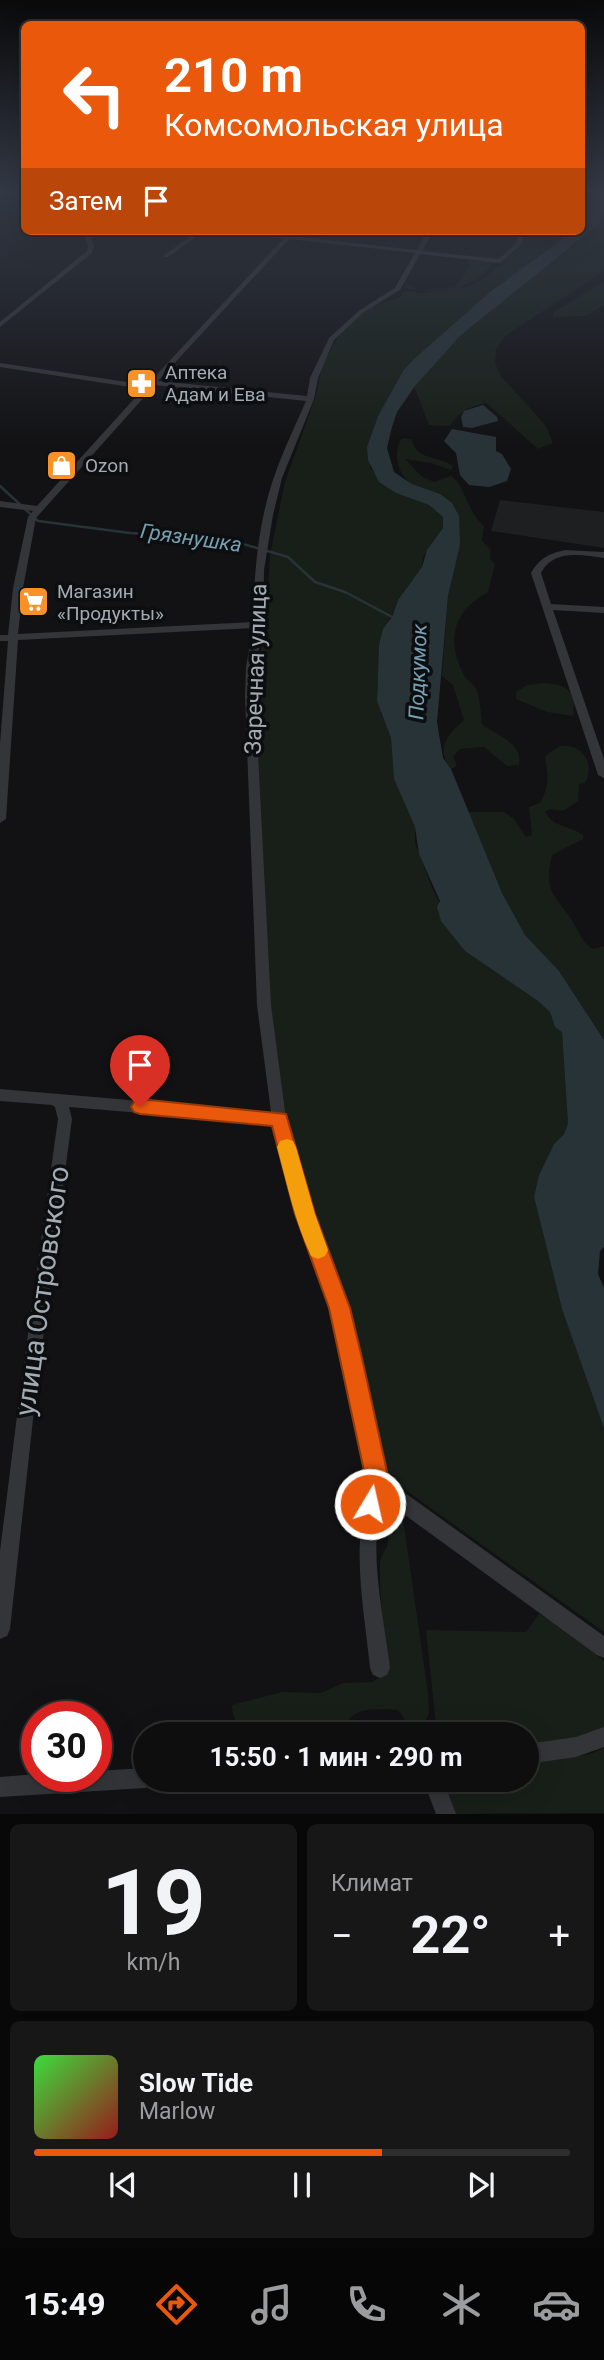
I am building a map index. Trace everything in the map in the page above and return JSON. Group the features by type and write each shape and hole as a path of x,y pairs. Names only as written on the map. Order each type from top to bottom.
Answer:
{"street":[{"path":"0,325 60,277"},
{"path":"0,819 13,637 33,509 251,277"},
{"name":"Заречная улица","path":"279,1119 264,1005 250,725 251,667 258,625 259,570 278,478 331,339 362,312 398,289 404,277"},
{"path":"0,365 152,385 310,399"},
{"path":"2,504 33,509"},
{"path":"604,555 556,554 544,560 536,573 604,775"},
{"path":"546,607 604,610"},
{"path":"0,638 258,625"},
{"path":"2,1094 279,1119 305,1214 340,1308 379,1485 370,1504 367,1532 380,1668"},
{"path":"52,1098 61,1104 65,1119"},
{"path":"65,1119 77,1105 85,1102"},
{"name":"улица Островского","path":"0,1629 27,1392 65,1119"},
{"path":"379,1485 604,1648"},
{"path":"539,1753 592,1744 604,1737"},
{"path":"0,1787 133,1780"},
{"path":"438,1792 446,1814"}],"shaded area":[{"path":"463,277 480,277 460,288 486,277 512,277 487,295 403,371 378,416 367,447 371,469 396,493 429,505 443,517 443,528 423,557 422,567 398,600 379,645 377,701 391,738 394,779 415,827 415,843 433,890 465,951 538,1001 550,1012 555,1027 562,1031 568,1123 539,1175 534,1197 562,1309 604,1428 604,1632 404,1489 385,1467 353,1337 352,1317 304,1197 285,1120 269,995 254,719 256,670 266,628 270,555 285,482 316,396 322,366 342,330 372,306 399,298 404,291 423,293 457,288 427,291 404,288 405,284 420,290 455,287"},
{"path":"532,277 595,277 505,336 496,349 495,363 501,376 546,426 553,443 538,449 487,403 466,410 457,416 450,426 429,425 414,386 461,335"},
{"path":"604,281 604,305 585,316 553,317 553,313"},
{"path":"401,439 412,440 414,446 423,454 453,466 451,470 431,463 405,459 421,476 434,482 451,476 456,480 473,513 484,526 482,541 491,550 490,559 495,564 488,592 476,599 460,617 454,638 455,650 464,675 477,691 482,724 513,745 519,757 519,765 507,766 484,747 460,749 453,756 457,766 451,769 446,762 445,743 464,720 453,685 442,676 448,596 460,545 440,494 412,484 403,475 397,451"},
{"path":"500,500 604,512 604,548 491,531"},
{"path":"527,685 559,685 568,690 573,700 573,716 547,712 516,699 516,692"},
{"path":"560,746 580,751 589,768 585,783 579,784 578,801 563,811 550,809 545,812 557,824 583,835 583,839 552,855 550,886 586,944 593,949 604,946 604,1040 559,971 525,935 502,893 467,812 504,812 514,819 526,837 532,835 529,807 540,803 547,786 545,756"},
{"path":"386,1505 396,1510 403,1519 428,1693 429,1714 424,1722 406,1722 398,1710 370,1709 352,1716 346,1722 237,1722 232,1705 282,1692 321,1693 343,1683 372,1682 382,1676 384,1648 380,1565 388,1536 386,1530 376,1527 379,1507"},
{"path":"539,1614 570,1632 604,1661 604,1728 576,1740 539,1747 539,1722 436,1722 426,1630 526,1632"},
{"path":"604,1748 604,1813 450,1814 445,1792 539,1792 539,1760 590,1754"}],"water":[{"name":"Подкумок","path":"511,277 534,277 461,335 415,386 397,412 387,448 394,472 412,484 440,494 452,503 459,516 460,545 448,596 437,722 443,758 451,769 502,893 525,935 559,971 604,1040 604,1247 600,1251 598,1274 604,1288 604,1428 562,1309 534,1197 539,1175 568,1123 562,1032 555,1027 550,1012 465,951 441,921 437,907 440,901 419,854 415,827 394,779 391,738 377,701 379,645 383,629 392,617 398,600 422,567 427,550 443,528 443,517 429,505 396,493 379,482 368,460 367,447 378,416 403,371 489,293"},
{"path":"483,405 498,421 472,428 463,427 461,417 464,411"},
{"path":"452,429 496,437 496,451 502,454 511,469 507,481 489,487 469,485 460,475 456,453 444,441"}],"waterway":[{"name":"Грязнушка","path":"0,486 38,521 130,533 226,539 288,557 315,582 345,592 396,619"}],"slow traffic":[{"path":"287,1147 318,1250"}],"place":[{"name":"Аптека Адам и Ева","path":"142,383"},
{"name":"Ozon","path":"62,465"},
{"name":"Магазин «Продукты»","path":"34,602"}],"route":[{"path":"140,1107 279,1119 305,1214 340,1308 352,1358 379,1485 370,1504"}]}
